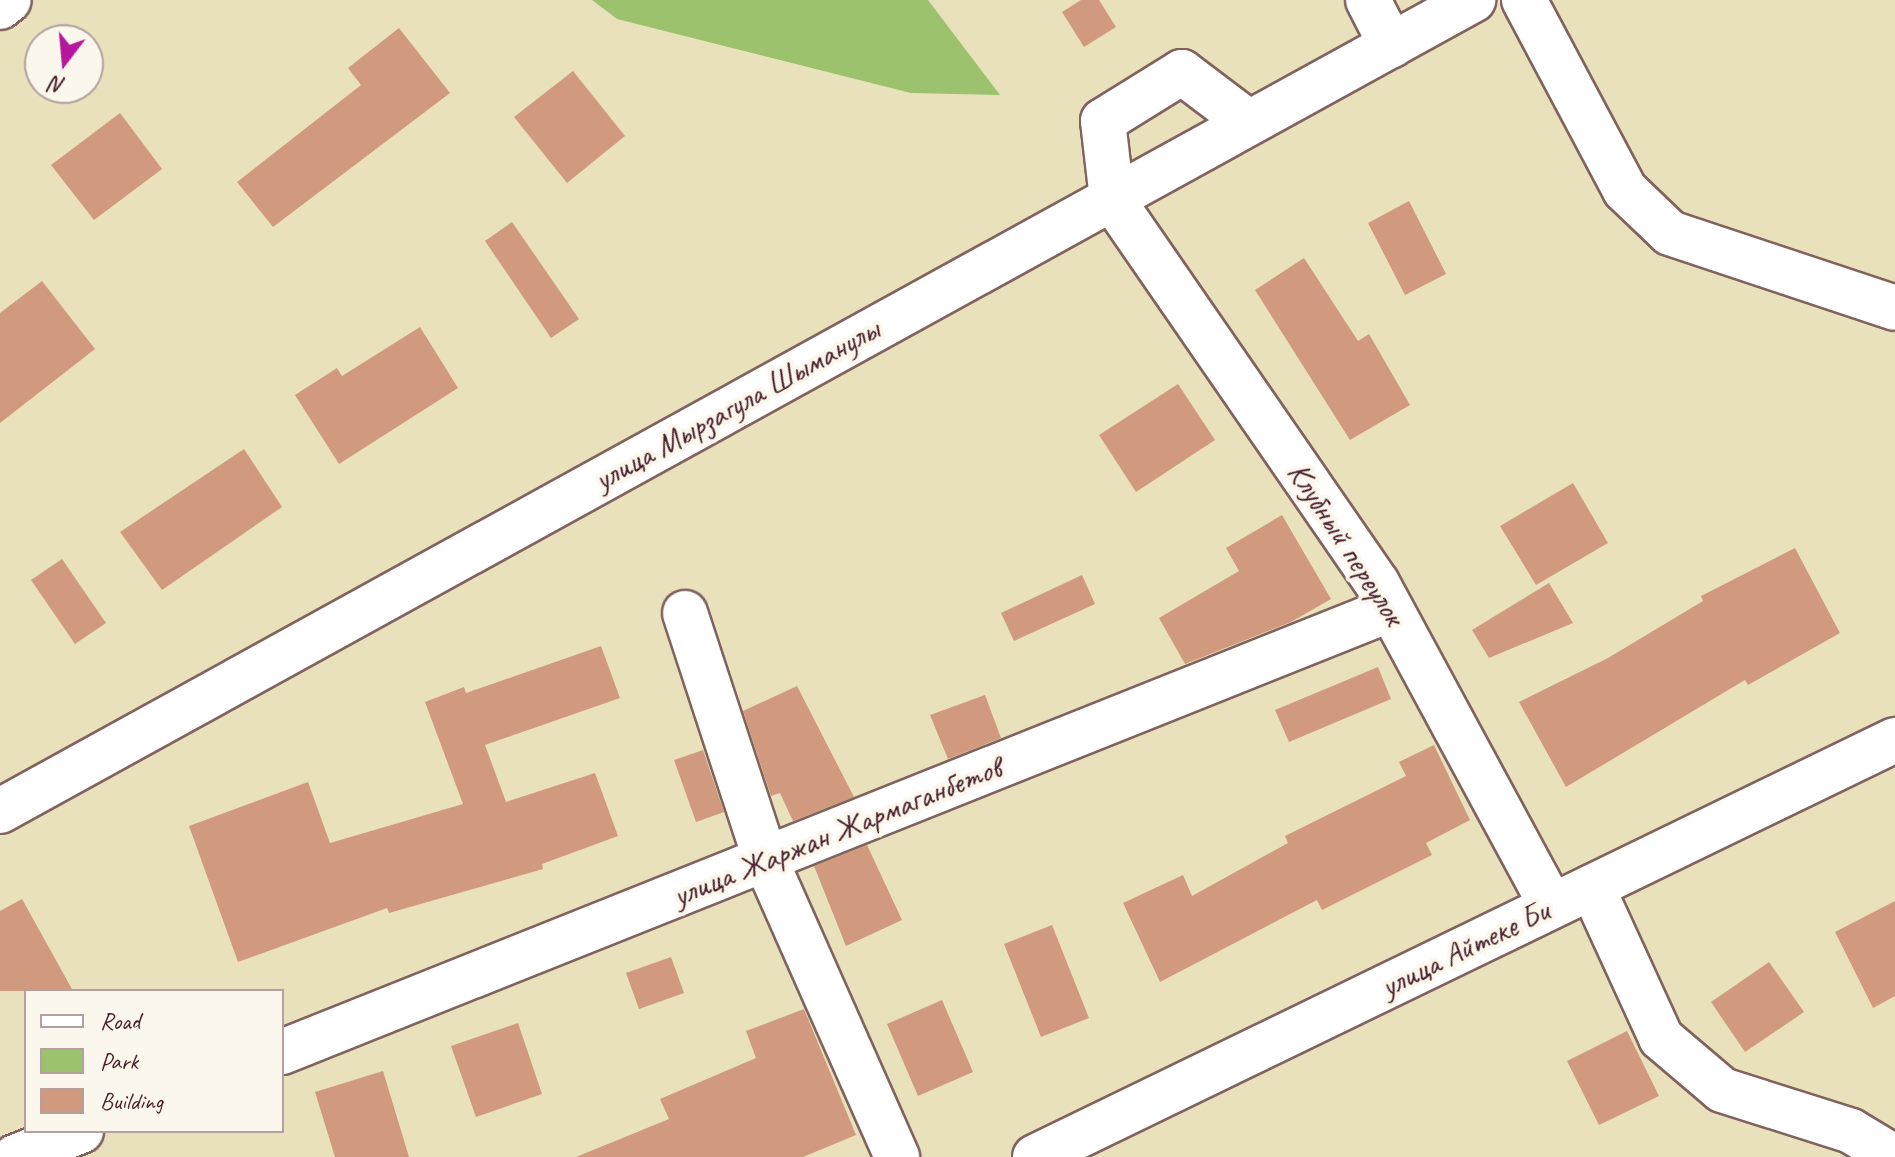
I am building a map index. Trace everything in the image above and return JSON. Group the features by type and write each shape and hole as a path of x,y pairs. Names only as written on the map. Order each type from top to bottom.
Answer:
{"street":[{"path":"0,7 9,0"},
{"path":"1368,0 1391,45"},
{"name":"улица Мырзагула Шыманулы","path":"0,811 1473,0"},
{"path":"1524,0 1625,190 1670,233 1895,308"},
{"path":"1112,199 1103,121 1182,72 1248,122"},
{"name":"Клубный переулок","path":"1112,199 1391,609 1552,906"},
{"name":"улица Жаржан Жармаганбетов","path":"284,1051 1391,609"},
{"path":"685,613 766,861 897,1157"},
{"name":"улица Айтеке Би","path":"1035,1157 1895,740"},
{"path":"1592,887 1661,1038 1722,1090 1851,1131 1894,1157"},
{"path":"15,1157 76,1133"}],"green space":[{"path":"592,0 928,0 1000,95 911,93 617,19"}],"building":[{"path":"1081,0 1099,0 1116,27 1084,47 1062,12"},
{"path":"399,28 450,93 273,227 237,182 361,85 348,68"},
{"path":"573,71 625,136 567,183 514,117"},
{"path":"120,113 162,169 94,220 51,165"},
{"path":"1409,201 1446,274 1405,295 1368,223"},
{"path":"512,222 579,319 551,338 485,241"},
{"path":"1304,258 1358,341 1369,334 1410,405 1350,440 1255,290"},
{"path":"42,281 95,349 0,423 0,313"},
{"path":"420,327 458,388 339,464 295,395 337,368 342,376"},
{"path":"1178,384 1215,440 1136,492 1099,435"},
{"path":"244,449 282,507 162,590 120,532"},
{"path":"1573,483 1608,543 1536,585 1500,526"},
{"path":"1282,515 1331,599 1291,622 1185,664 1159,618 1239,571 1226,548"},
{"path":"1795,548 1840,633 1748,685 1745,680 1566,787 1519,702 1608,658 1703,601 1701,596"},
{"path":"62,559 106,623 75,644 31,580"},
{"path":"1082,575 1095,604 1014,641 1001,613"},
{"path":"1549,583 1573,623 1489,658 1472,630"},
{"path":"601,646 620,698 485,745 506,802 595,773 618,836 542,864 543,869 389,913 387,908 238,962 189,826 308,782 330,843 463,804 425,702 464,687 466,693"},
{"path":"1378,667 1391,699 1289,742 1275,710"},
{"path":"797,686 854,797 793,821 780,793 771,796 743,711"},
{"path":"985,695 1001,738 948,759 930,715"},
{"path":"1434,745 1470,820 1426,843 1432,855 1322,910 1317,900 1160,982 1123,903 1183,875 1192,896 1288,843 1285,836 1406,776 1399,762"},
{"path":"703,750 724,812 696,822 674,760"},
{"path":"867,845 902,920 846,946 814,866"},
{"path":"22,899 72,989 0,991 0,911"},
{"path":"1895,901 1895,996 1873,1008 1835,932"},
{"path":"1052,925 1089,1018 1041,1037 1004,944"},
{"path":"671,957 684,993 639,1009 626,973"},
{"path":"1769,962 1804,1012 1745,1052 1711,1002"},
{"path":"942,1000 973,1072 918,1096 887,1024"},
{"path":"804,1009 856,1135 803,1157 576,1157 669,1119 660,1099 756,1058 746,1031"},
{"path":"518,1023 542,1094 476,1117 451,1046"},
{"path":"1627,1031 1659,1096 1599,1125 1567,1061"},
{"path":"383,1071 409,1157 335,1157 315,1092"}]}
